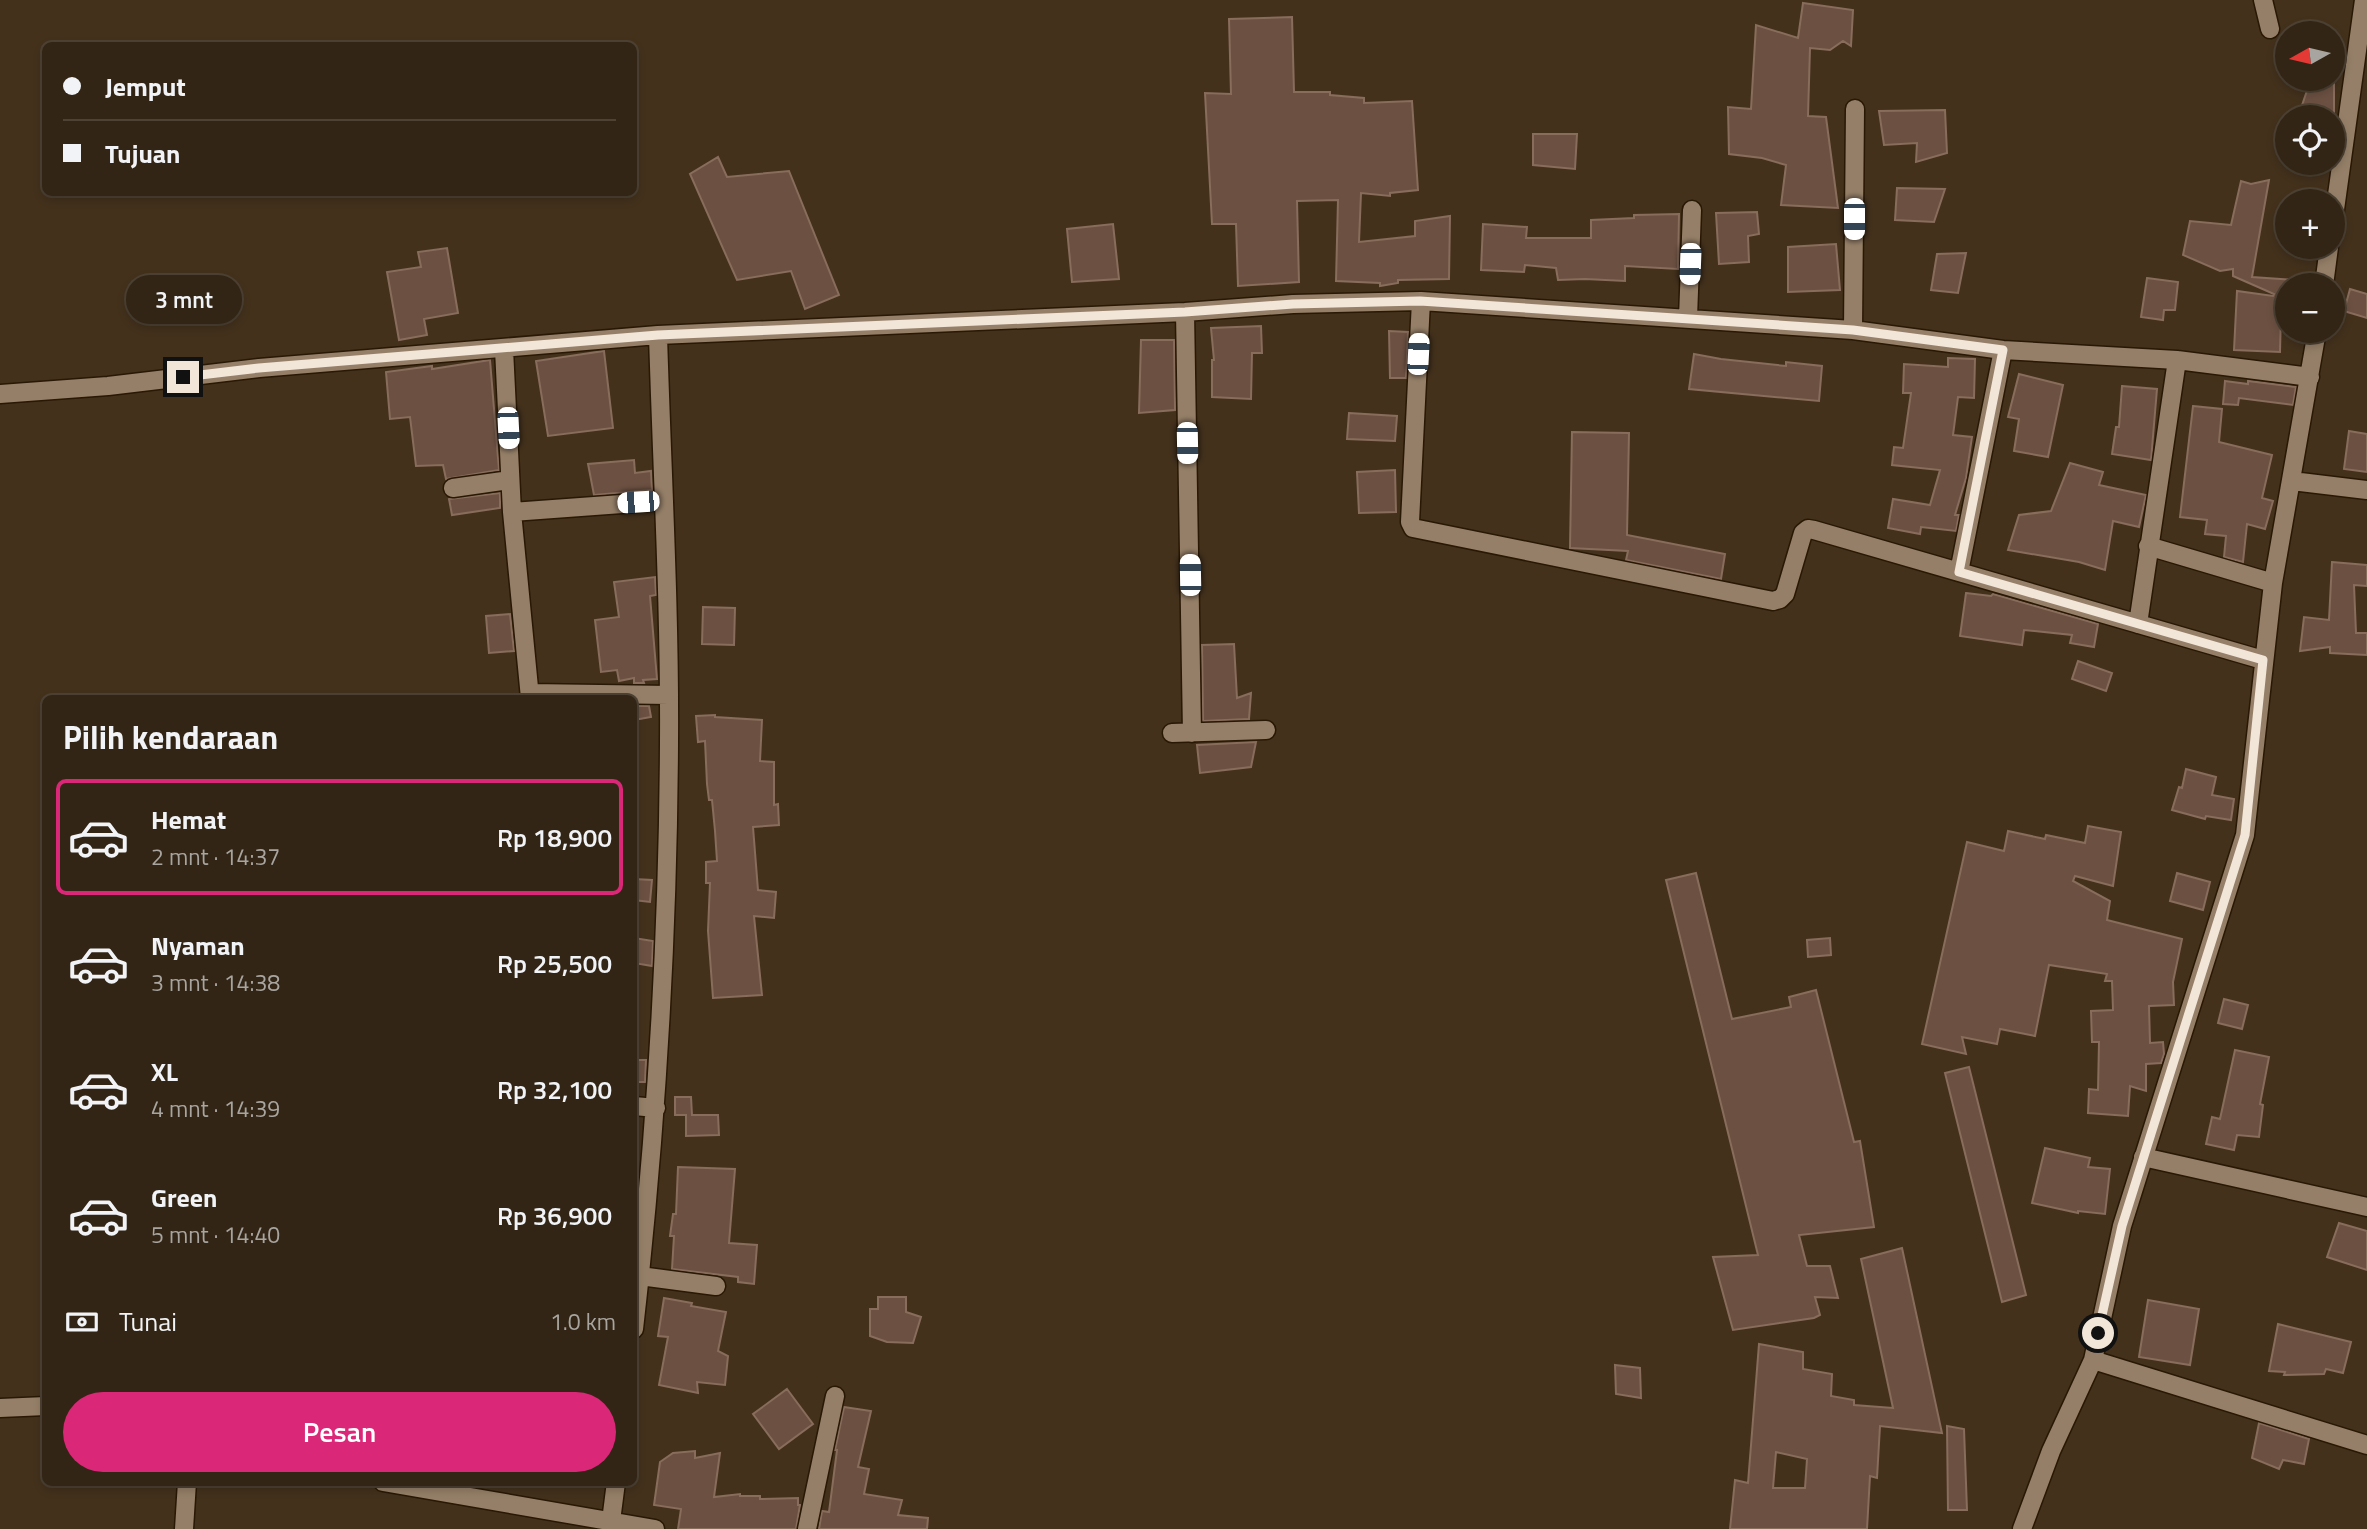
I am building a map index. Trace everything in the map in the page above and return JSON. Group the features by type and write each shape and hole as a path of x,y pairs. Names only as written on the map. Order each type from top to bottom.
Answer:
{"street":[{"path":"2263,0 2270,29"},
{"path":"2338,189 2364,0"},
{"path":"1853,330 1855,109"},
{"path":"1688,318 1692,210"},
{"path":"1420,301 1410,522 1413,528 1773,601 1785,594 1802,534 1808,529 2263,660"},
{"path":"0,394 108,386 259,368 658,335 1185,312 1293,304 1420,301 1853,330 2003,350 2177,360 2310,377"},
{"path":"1185,312 1192,733"},
{"path":"637,1302 656,1108 668,795 669,695 658,335"},
{"path":"2022,1529 2051,1451 2093,1360 2122,1226 2245,835 2273,583 2315,343"},
{"path":"504,349 512,512 530,695"},
{"path":"1959,572 2003,350"},
{"path":"2138,624 2177,360"},
{"path":"453,488 510,480"},
{"path":"2292,481 2367,490"},
{"path":"512,512 663,501"},
{"path":"2148,546 2273,583"},
{"path":"637,695 669,695"},
{"path":"1172,733 1266,730"},
{"path":"637,1105 656,1108"},
{"path":"2143,1157 2367,1208"},
{"path":"640,1276 716,1286"},
{"path":"2093,1360 2367,1445"},
{"path":"807,1529 835,1396"},
{"path":"0,1408 42,1406"},
{"path":"184,1529 187,1486"},
{"path":"421,1486 611,1524 654,1529"},
{"path":"611,1524 616,1486"}],"building":[{"path":"1803,3 1853,10 1851,46 1843,41 1830,50 1810,48 1808,116 1826,117 1838,208 1781,205 1786,165 1762,158 1729,154 1728,107 1751,109 1756,25 1798,38"},
{"path":"1292,17 1294,92 1330,92 1330,95 1364,98 1364,103 1412,101 1418,190 1390,193 1390,196 1361,193 1359,242 1415,236 1415,221 1450,216 1449,279 1398,280 1398,283 1380,286 1380,283 1336,281 1338,200 1297,201 1299,282 1238,286 1236,224 1212,224 1205,93 1231,94 1229,19"},
{"path":"2307,91 2334,91 2334,105 2302,105"},
{"path":"1945,110 1947,153 1916,162 1917,143 1884,145 1879,111"},
{"path":"1533,134 1577,134 1575,169 1533,165"},
{"path":"718,157 727,177 789,171 839,295 805,309 791,271 737,280 690,174"},
{"path":"2269,180 2252,277 2275,279 2275,343 2280,343 2280,352 2234,350 2237,291 2274,294 2233,276 2233,269 2220,271 2183,255 2190,221 2231,225 2241,181 2251,184"},
{"path":"1897,188 1945,189 1934,222 1895,220"},
{"path":"1757,212 1759,234 1748,236 1749,262 1719,264 1716,213"},
{"path":"1679,214 1678,269 1625,266 1625,281 1558,280 1556,268 1525,265 1524,272 1481,270 1483,224 1527,227 1526,238 1591,238 1591,220"},
{"path":"1113,224 1119,279 1072,282 1067,229"},
{"path":"1836,244 1840,290 1788,292 1788,247"},
{"path":"447,248 458,313 424,319 427,335 399,340 387,272 421,267 418,252"},
{"path":"1966,253 1958,293 1931,290 1937,254"},
{"path":"2147,278 2178,282 2175,310 2164,310 2163,320 2141,317"},
{"path":"2350,289 2367,294 2367,318 2345,311"},
{"path":"1261,326 1262,353 1252,353 1251,399 1212,397 1214,360 1211,328"},
{"path":"1389,331 1408,332 1406,378 1390,378"},
{"path":"1141,340 1174,340 1175,410 1139,413"},
{"path":"604,351 613,428 548,436 536,361"},
{"path":"1694,354 1786,366 1786,362 1822,366 1819,401 1689,389"},
{"path":"1948,358 1975,359 1974,398 1958,397 1953,435 1972,437 1966,478 1955,515 1959,515 1956,531 1921,527 1920,534 1888,528 1893,499 1930,505 1940,470 1892,465 1894,447 1903,448 1911,393 1903,393 1904,364 1948,367"},
{"path":"490,360 499,470 446,479 443,465 416,466 410,417 390,419 386,372 432,366 432,369"},
{"path":"2019,374 2063,385 2048,457 2014,451 2019,419 2008,417"},
{"path":"2225,381 2296,387 2293,405 2239,398 2238,405 2223,404"},
{"path":"2122,386 2157,389 2151,460 2112,454 2116,427 2119,427"},
{"path":"2193,406 2222,409 2219,442 2272,455 2262,498 2273,501 2265,529 2247,524 2243,562 2224,557 2226,536 2205,534 2207,520 2180,517"},
{"path":"1349,413 1397,416 1395,441 1347,439"},
{"path":"2349,431 2367,434 2367,472 2344,469"},
{"path":"1572,432 1629,433 1627,535 1725,554 1721,579 1626,560 1628,551 1570,548"},
{"path":"634,460 635,473 651,471 652,490 594,495 588,464"},
{"path":"2070,463 2103,472 2099,485 2146,495 2139,527 2113,521 2105,570 2079,562 2008,550 2019,515 2051,511"},
{"path":"1395,470 1396,512 1359,513 1357,472"},
{"path":"500,493 500,508 452,515 449,499"},
{"path":"2332,562 2367,565 2367,586 2354,585 2356,633 2367,633 2367,655 2330,653 2330,647 2300,651 2304,617 2329,620"},
{"path":"655,577 656,595 650,596 657,679 643,680 644,683 634,683 634,678 619,681 617,670 601,672 595,620 619,617 614,582"},
{"path":"1966,593 1993,594 2098,624 2094,647 2070,643 2072,635 2024,630 2022,645 1960,636"},
{"path":"703,607 735,608 734,645 702,644"},
{"path":"510,614 514,651 489,653 486,616"},
{"path":"1234,644 1237,698 1251,693 1249,719 1203,721 1202,645"},
{"path":"2078,661 2112,673 2106,691 2072,679"},
{"path":"637,706 649,706 651,717 637,719"},
{"path":"715,715 762,720 760,761 774,762 774,805 778,804 779,825 753,827 758,890 776,892 774,918 754,916 762,995 713,998 708,931 710,883 706,883 706,862 717,861 712,800 709,800 707,784 705,741 698,742 696,716"},
{"path":"1256,742 1251,767 1200,773 1197,745"},
{"path":"2186,769 2216,777 2212,795 2234,799 2231,820 2206,816 2205,819 2172,810 2179,787 2182,788"},
{"path":"2088,826 2121,832 2113,886 2075,876 2073,881 2110,901 2107,920 2182,939 2173,982 2174,1005 2149,1006 2150,1043 2163,1042 2164,1054 2161,1063 2146,1064 2146,1091 2130,1086 2128,1116 2088,1113 2089,1089 2098,1090 2099,1042 2092,1042 2091,1011 2113,1010 2112,981 2105,981 2107,974 2049,965 2035,1036 2000,1029 1997,1044 1962,1037 1966,1054 1922,1044 1967,842 2004,851 2008,831 2045,839 2046,835 2085,843"},
{"path":"1696,873 1732,1019 1791,1007 1789,997 1816,990 1854,1142 1860,1141 1874,1227 1799,1235 1807,1266 1830,1266 1838,1298 1815,1297 1820,1315 1814,1318 1733,1330 1713,1257 1758,1255 1666,880"},
{"path":"2177,873 2210,882 2203,910 2170,901"},
{"path":"637,879 652,880 650,902 637,900"},
{"path":"637,938 653,941 652,966 637,964"},
{"path":"1830,938 1831,955 1808,957 1807,940"},
{"path":"2224,999 2248,1005 2242,1029 2218,1023"},
{"path":"2235,1050 2269,1057 2260,1104 2263,1105 2259,1137 2237,1135 2234,1150 2206,1144 2212,1117 2220,1119"},
{"path":"637,1060 646,1060 645,1082 637,1082"},
{"path":"1969,1067 2026,1295 2002,1302 1945,1073"},
{"path":"675,1097 691,1097 692,1115 718,1115 719,1135 686,1136 686,1115 675,1115"},
{"path":"2045,1148 2090,1158 2088,1167 2110,1169 2105,1214 2078,1213 2032,1203"},
{"path":"678,1167 735,1169 729,1243 757,1245 754,1284 738,1282 738,1277 672,1269 674,1236 670,1236 673,1214 676,1214"},
{"path":"2339,1223 2367,1231 2367,1270 2327,1257"},
{"path":"1902,1248 1942,1433 1880,1426 1877,1478 1870,1476 1867,1529 1730,1529 1735,1480 1748,1483 1759,1344 1803,1352 1803,1369 1832,1374 1831,1396 1854,1400 1854,1405 1893,1408 1861,1259","holes":["1776,1452 1807,1459 1805,1488 1773,1488"]},
{"path":"878,1297 906,1297 906,1312 921,1317 913,1343 887,1342 870,1336 870,1309 878,1309"},
{"path":"664,1298 726,1312 718,1351 728,1356 725,1385 697,1382 698,1393 659,1385 668,1337 658,1336"},
{"path":"2148,1300 2199,1309 2190,1365 2139,1357"},
{"path":"2278,1324 2351,1342 2343,1373 2326,1369 2324,1374 2284,1375 2285,1372 2269,1371"},
{"path":"1615,1365 1640,1368 1641,1398 1616,1394"},
{"path":"787,1389 813,1424 779,1449 753,1414"},
{"path":"844,1407 871,1411 858,1467 869,1469 864,1494 902,1500 898,1515 928,1518 927,1529 819,1529 822,1511 829,1512 835,1450"},
{"path":"2259,1423 2309,1439 2304,1464 2283,1460 2279,1469 2252,1458"},
{"path":"1947,1426 1964,1429 1967,1510 1948,1510"},
{"path":"695,1451 695,1458 720,1453 714,1497 740,1494 760,1496 760,1499 798,1498 800,1505 796,1529 678,1529 681,1509 654,1505 660,1462 673,1453"}],"route":[{"path":"183,377 259,368 658,335 1185,312 1293,304 1420,301 1853,330 2003,350 1959,572 2263,660 2245,835 2122,1226 2098,1333"}]}
